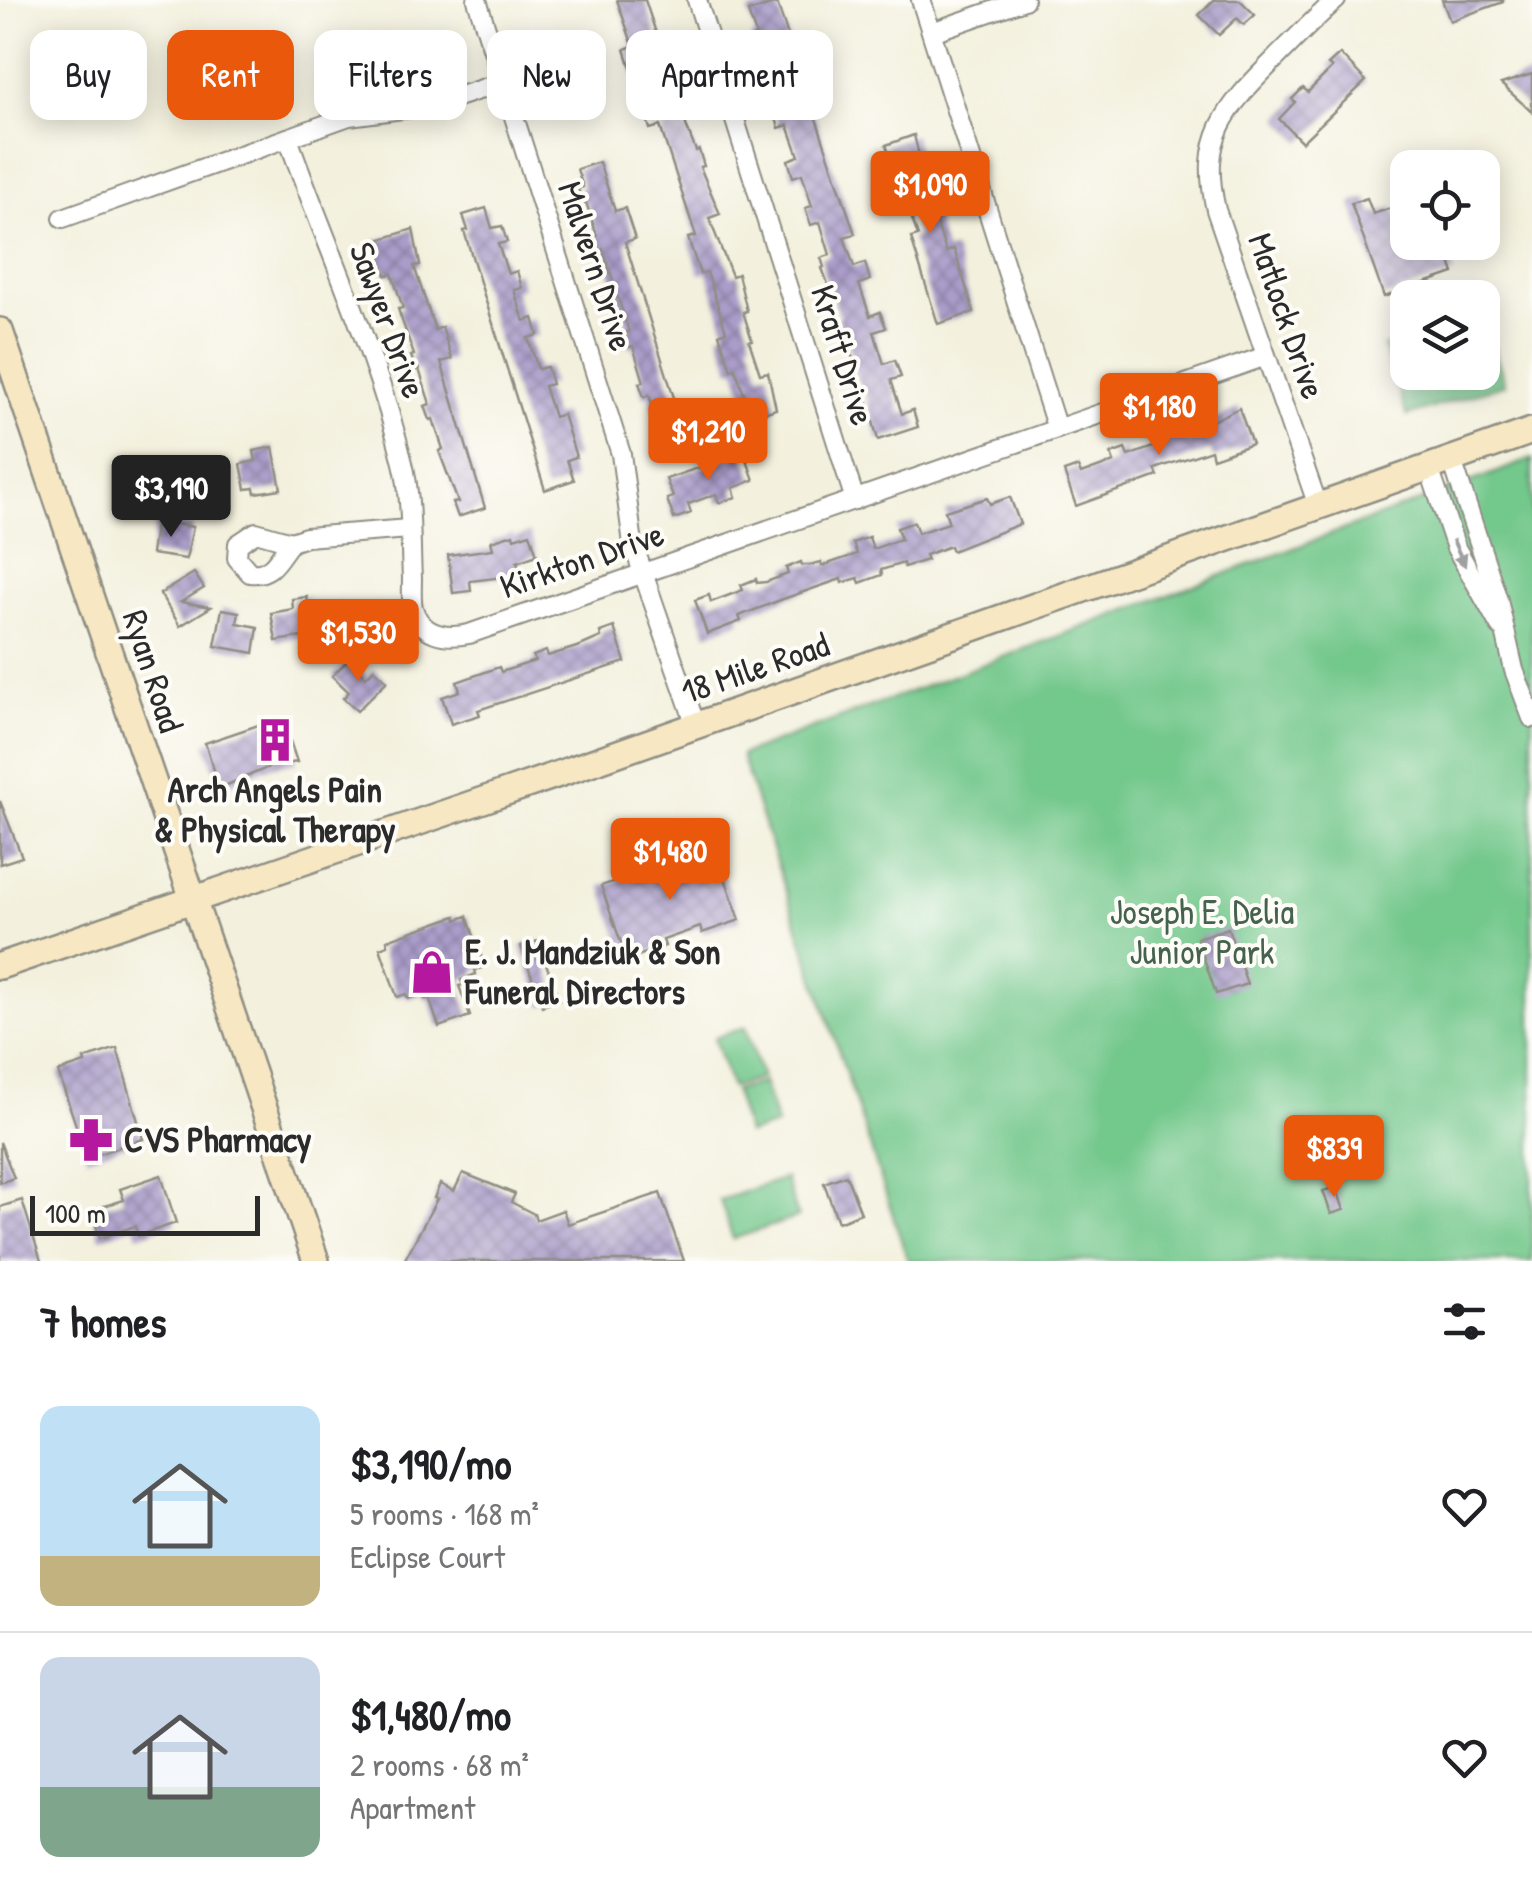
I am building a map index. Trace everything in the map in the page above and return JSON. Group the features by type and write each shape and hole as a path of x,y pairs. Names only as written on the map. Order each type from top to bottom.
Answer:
{"main road":[{"name":"Ryan Road","path":"0,331 311,1260"},
{"name":"18 Mile Road","path":"0,966 1532,431"}],"street":[{"name":"Malvern Drive","path":"477,0 487,33"},
{"name":"Kraft Drive","path":"697,0 855,500"},
{"path":"921,0 1057,429"},
{"path":"932,32 1024,0"},
{"name":"Matlock Drive","path":"1318,506 1216,210 1211,182 1213,145 1222,118 1237,97 1336,0"},
{"path":"63,218 364,112 433,105 487,87"},
{"name":"Malvern Drive","path":"514,120 621,454 630,530 641,574 696,726"},
{"name":"Sawyer Drive","path":"288,138 324,239 349,293 400,452 406,482 413,608 429,632"},
{"name":"Kirkton Drive","path":"429,632 443,637 468,634 1266,356"},
{"path":"1440,464 1498,600 1504,633 1532,718"},
{"path":"291,542 306,537 409,529"}],"green space":[{"path":"1390,345 1390,367 1383,347"},
{"path":"1398,390 1487,390 1407,416"},
{"name":"Joseph E. Delia Junior Park","path":"1532,459 1532,1261 908,1261 741,755"},
{"path":"745,1027 762,1078 731,1088 714,1038"},
{"path":"763,1082 777,1125 747,1134 734,1091"},
{"path":"785,1178 798,1217 733,1239 720,1200"}],"building":[{"path":"617,0 645,0 655,30 627,30"},
{"path":"1214,0 1240,0 1255,15 1244,25 1237,18 1219,35 1199,15"},
{"path":"1442,0 1503,0 1503,2 1450,21"},
{"path":"777,3 786,30 754,30 748,12"},
{"path":"1340,54 1366,81 1302,142 1279,119 1295,102 1292,99 1303,88 1308,92"},
{"path":"1532,74 1532,112 1501,84"},
{"path":"647,120 684,120 696,151 699,150 704,166 700,167 720,214 709,218 732,276 738,274 752,340 749,341 760,374 768,372 776,409 752,417 719,334 726,331 707,272 700,274 688,238 696,236 660,126 650,129"},
{"path":"777,120 817,120 855,234 844,237 854,267 865,263 870,280 859,284 870,316 880,312 886,328 874,332 884,364 895,360 901,377 891,380 902,414 913,410 918,427 878,440 822,268 821,258 830,255 820,222 811,225 805,208 812,206 802,174 793,177 788,160 799,156 788,125 779,128"},
{"path":"914,135 926,184 932,182 937,198 934,199 940,219 936,221 946,252 954,249 974,312 938,324 911,238 918,236 886,145"},
{"path":"599,162 615,211 625,208 635,239 625,242 686,436 659,445 655,431 660,429 649,395 644,397 639,383 644,382 633,346 629,347 624,333 629,332 618,297 614,298 609,284 614,283 603,249 598,251 594,237 597,236 578,189 583,187 577,169"},
{"path":"1367,198 1373,214 1390,208 1390,260 1449,260 1454,273 1434,280 1390,280 1390,295 1384,297 1351,203"},
{"path":"486,208 492,228 502,226 507,242 498,244 508,274 517,271 522,288 514,290 524,321 533,318 538,335 528,338 538,369 547,367 552,384 544,386 554,417 563,414 576,457 567,460 574,480 545,490 464,231 468,230 463,215"},
{"path":"413,229 420,265 414,266 435,330 442,327 452,359 441,362 485,508 458,517 453,503 458,502 439,451 443,449 425,406 430,404 398,309 403,308 392,274 386,275 383,266 379,268 372,242"},
{"path":"1239,408 1252,444 1213,458 1211,450 1155,469 1158,476 1076,506 1064,472 1078,467 1081,474 1114,462 1111,454 1125,449 1128,456 1159,445 1157,438 1202,426"},
{"path":"273,447 281,489 255,493 254,488 246,489 241,464 256,461 254,451"},
{"path":"744,452 754,480 733,488 736,497 719,503 716,494 688,504 691,513 674,519 667,499 673,497 666,479"},
{"path":"209,469 223,487 194,509 180,491"},
{"path":"1010,497 1020,524 952,551 950,546 925,555 927,560 881,570 882,575 860,583 858,578 842,583 841,579 783,599 707,634 695,600 709,595 711,602 743,590 741,585 756,579 757,583 766,582 788,574 786,568 801,562 821,562 822,566 857,554 853,543 869,537 873,549 901,539 897,528 914,522 918,533 949,523 945,511 987,498 990,504"},
{"path":"156,521 193,527 186,559 151,554"},
{"path":"530,533 537,555 517,562 521,573 504,579 470,581 471,591 453,593 448,555 493,549 491,541"},
{"path":"194,573 204,588 181,602 211,607 180,626 160,594"},
{"path":"307,597 314,635 276,641 271,613 293,609 292,599"},
{"path":"222,609 239,612 237,623 258,627 254,653 215,646"},
{"path":"614,627 625,662 478,710 480,715 451,724 442,697 460,691 457,682 499,667 501,672 535,661 533,656 546,651 548,656 580,646"},
{"path":"349,659 366,677 374,669 387,681 357,711 343,698 349,692 332,676"},
{"path":"282,717 297,762 269,767 220,788 205,743"},
{"path":"0,801 22,857 0,864"},
{"path":"713,845 740,920 702,933 700,927 663,940 665,946 627,960 601,886 639,873 641,879 679,865 677,858"},
{"name":"E. J. Mandziuk & Son Funeral Directors","path":"456,916 457,920 467,916 485,967 461,980 463,985 459,986 470,1016 439,1027 429,998 425,999 423,993 408,999 406,994 397,997 380,948 388,945 387,940"},
{"path":"1228,928 1247,984 1216,994 1197,938"},
{"path":"538,941 559,1000 542,1006 521,946"},
{"name":"CVS Pharmacy","path":"117,1048 143,1139 87,1158 58,1072"},
{"path":"0,1142 14,1178 0,1183"},
{"path":"463,1173 515,1194 511,1202 534,1214 536,1220 563,1210 568,1224 660,1193 684,1261 404,1261 437,1199 434,1198 440,1184 454,1191"},
{"path":"161,1175 176,1223 138,1236 135,1226 100,1238 91,1210 124,1200 120,1189"},
{"path":"846,1175 861,1213 838,1222 824,1183"},
{"path":"1336,1187 1344,1210 1331,1214 1323,1191"},
{"path":"22,1200 41,1261 0,1261 0,1207"}],"place":[{"name":"Arch Angels Pain & Physical Therapy","path":"275,740"},
{"name":"E. J. Mandziuk & Son Funeral Directors","path":"432,972"},
{"name":"CVS Pharmacy","path":"91,1140"}]}
